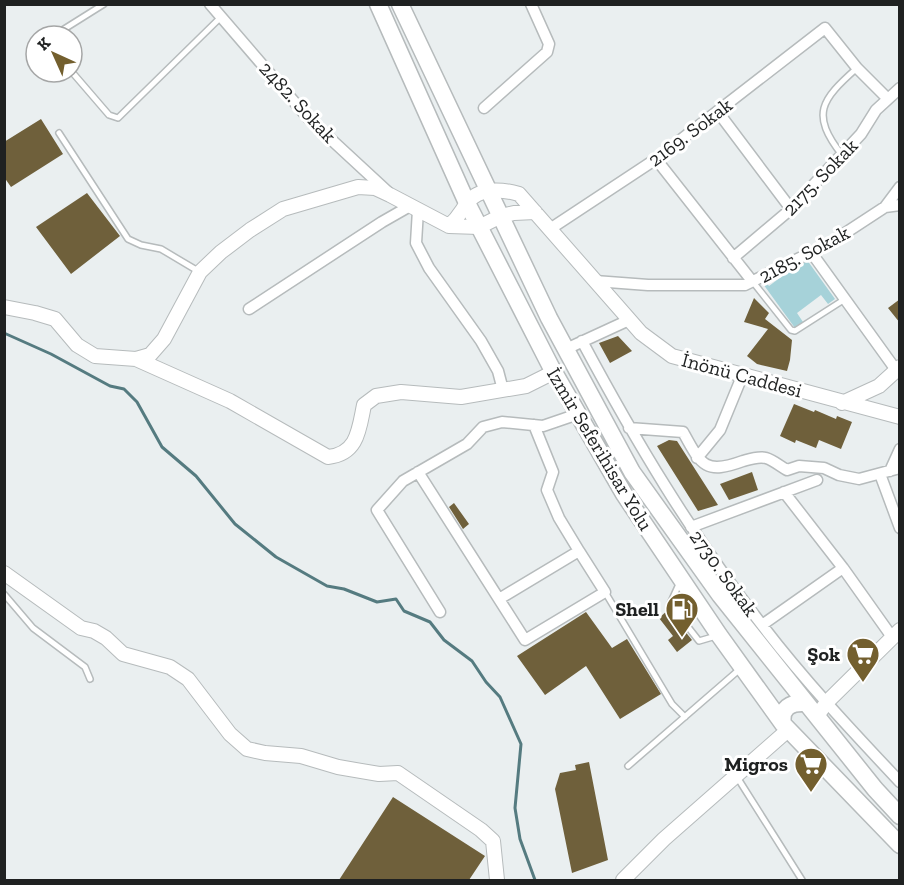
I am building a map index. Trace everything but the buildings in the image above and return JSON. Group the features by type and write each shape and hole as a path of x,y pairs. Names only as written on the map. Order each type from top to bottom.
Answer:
{"main road":[{"name":"İzmir Seferihisar Yolu","path":"378,4 479,227 554,372 624,494 719,635 788,730 900,845"},
{"name":"İzmir Seferihisar Yolu","path":"400,4 566,349 632,472 720,595 875,789 900,816"},
{"path":"805,703 794,703 784,711 788,730 806,732 817,716"}],"street":[{"name":"2482. Sokak","path":"210,4 309,119 390,195"},
{"path":"484,108 548,51 549,44 531,4"},
{"name":"2169. Sokak","path":"550,229 656,159 825,28 857,68"},
{"path":"857,68 888,99"},
{"name":"2175. Sokak","path":"733,258 791,209 861,134 876,110 900,88"},
{"path":"718,112 791,209"},
{"path":"656,159 752,281"},
{"path":"136,359 150,355 164,339 200,272 221,252 283,209 358,187 375,189 390,195 449,226 479,227 501,216 535,212"},
{"path":"885,207 900,187"},
{"name":"İnönü Caddesi","path":"489,191 506,190 519,194 640,333 672,356 900,417"},
{"path":"449,226 477,194 489,191"},
{"name":"2185. Sokak","path":"595,281 648,285 745,285 830,243 885,207 900,205"},
{"path":"249,309 382,222 414,208"},
{"path":"414,208 416,243 429,268 481,341 498,371 503,390"},
{"path":"811,252 898,368 879,386 842,403"},
{"path":"4,307 55,319 77,345 94,356 136,359 230,401 328,457 339,456 357,439 364,405 376,396 401,392 461,398 526,386 554,372"},
{"path":"566,349 629,320"},
{"name":"2730. Sokak","path":"582,341 629,428 691,527 762,625 900,782"},
{"path":"697,458 720,430 743,374"},
{"path":"879,386 884,412"},
{"path":"440,612 378,510 403,481 467,444 483,427 502,422 543,426 578,414"},
{"path":"418,472 525,639 605,592 559,518 547,490 553,472 534,425"},
{"path":"629,428 682,432 697,458 706,466 723,468 754,457 766,458 787,470 799,466 824,468 859,480 890,471"},
{"path":"900,449 890,471 900,528"},
{"path":"691,527 817,480"},
{"path":"784,492 896,633 817,716"},
{"path":"499,599 579,551"},
{"path":"762,625 843,568"},
{"path":"4,573 81,628 94,631 106,638 123,654 170,668 188,679 230,734 247,749 301,756 338,767 379,774 398,773 481,830 493,841 497,880"},
{"path":"805,703 828,702"},
{"path":"627,878 664,839 788,730"}],"lane":[{"path":"72,24 104,4"},
{"path":"82,84 109,115 118,118 221,17"},
{"path":"842,155 825,130 823,114 833,93 857,68"},
{"path":"59,133 128,239 141,245 161,249 200,272"},
{"path":"752,281 791,330 795,331 845,299"},
{"path":"605,592 672,704 685,717"},
{"path":"4,594 33,627 85,667 90,679"},
{"path":"628,766 742,668"},
{"path":"736,775 802,880"}],"shaded area":[{"path":"807,260 835,299 828,304 821,295 797,313 803,322 795,328 761,281 764,279 769,286 785,274 781,269 793,261 798,267"}],"waterway":[{"path":"4,333 51,354 110,386 124,389 137,402 162,447 196,476 235,524 276,557 327,586 344,589 377,602 396,599 404,611 430,622 444,640 472,661 486,682 500,697 521,744 515,808 520,839 535,880"}],"place":[{"name":"Shell","path":"682,638"},
{"name":"Şok","path":"863,683"},
{"name":"Migros","path":"811,793"}]}
